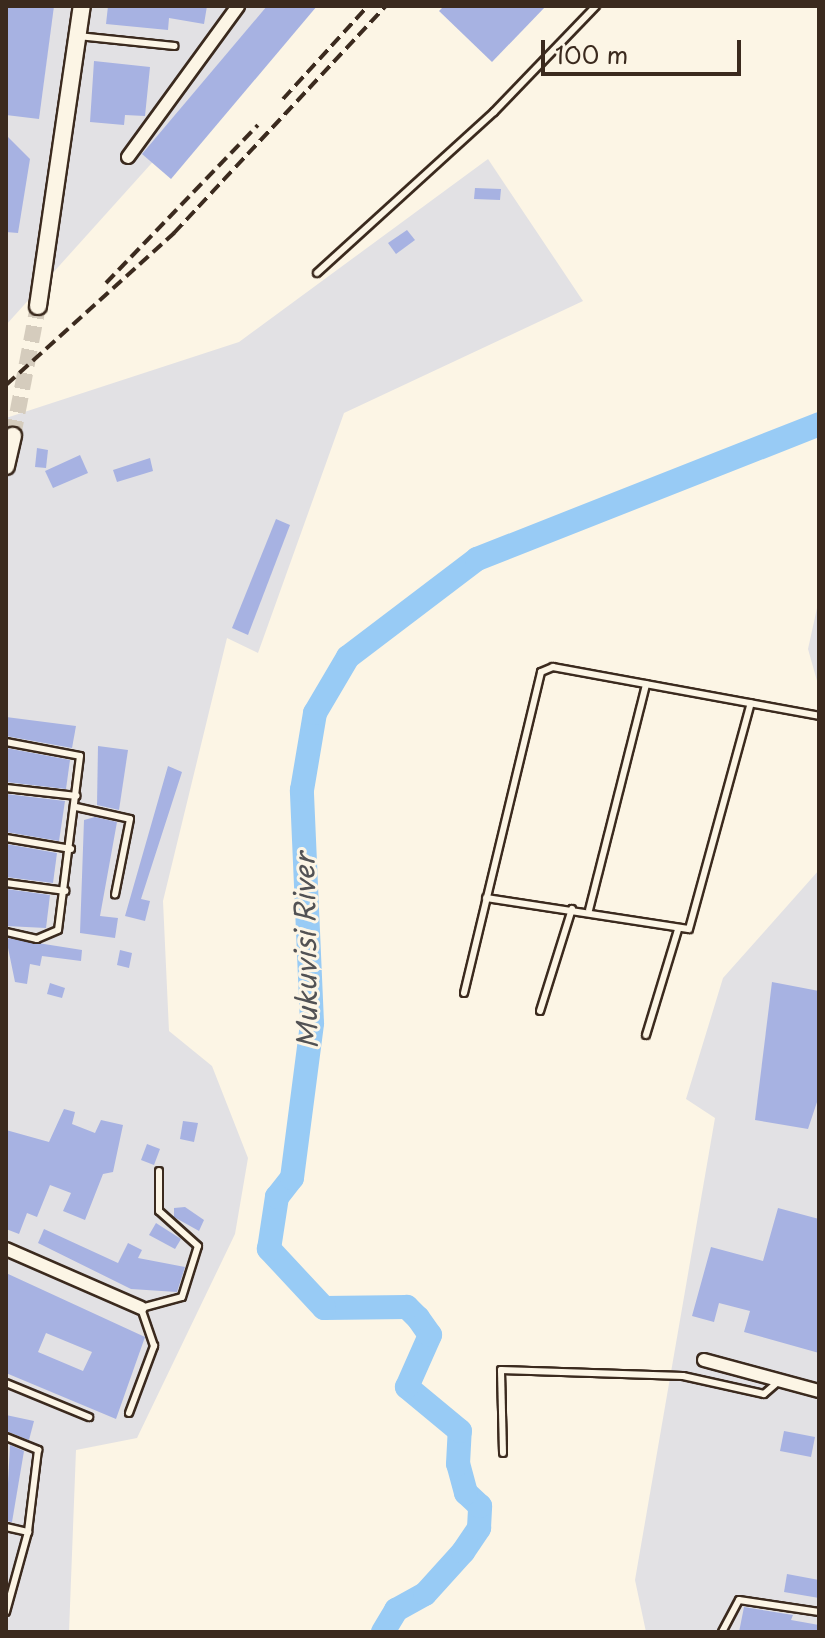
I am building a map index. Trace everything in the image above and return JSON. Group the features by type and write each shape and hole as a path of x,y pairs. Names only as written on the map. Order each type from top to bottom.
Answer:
{"street":[{"path":"38,306 82,6"},
{"path":"128,157 238,6"},
{"path":"6,466 13,436"},
{"path":"6,1249 141,1308"},
{"path":"704,1360 819,1391"}],"lane":[{"path":"317,273 494,112 596,6"},
{"path":"78,36 174,46"},
{"path":"464,993 535,679 553,667 819,716"},
{"path":"589,910 646,684"},
{"path":"486,898 589,910 678,930 697,920 751,703"},
{"path":"6,742 76,750 77,796 65,891 51,936 6,932"},
{"path":"6,788 77,796"},
{"path":"76,807 130,819 115,895"},
{"path":"6,838 71,849"},
{"path":"6,883 65,891"},
{"path":"540,1011 572,909"},
{"path":"646,1035 678,930"},
{"path":"129,1413 154,1343 141,1308 182,1297 198,1246 159,1211 159,1171"},
{"path":"503,1453 501,1370 683,1376 764,1394 780,1380"},
{"path":"6,1383 89,1417"},
{"path":"6,1437 38,1450 28,1532 6,1612"},
{"path":"6,1527 28,1532"},
{"path":"722,1632 739,1600 819,1612"}],"shaded area":[{"path":"6,6 293,6 6,325"},
{"path":"488,159 583,301 344,413 258,653 227,638 163,901 169,1031 212,1066 248,1158 235,1234 137,1438 76,1450 69,1632 6,1632 6,418 239,342"},
{"path":"819,599 819,688 808,649"},
{"path":"819,870 819,1632 646,1632 635,1580 715,1118 686,1099 723,978"}],"building":[{"path":"6,6 54,6 39,119 6,115"},
{"path":"108,6 207,6 204,24 169,18 168,30 106,24"},
{"path":"267,6 317,6 171,179 142,154"},
{"path":"444,6 546,6 492,62 439,11"},
{"path":"94,61 150,67 145,116 125,115 124,125 90,122"},
{"path":"6,135 30,159 18,233 6,232"},
{"path":"475,188 501,189 500,200 474,199"},
{"path":"407,230 415,240 396,254 388,243"},
{"path":"37,448 48,450 46,468 35,467"},
{"path":"80,455 88,473 53,488 45,471"},
{"path":"150,458 153,471 117,482 113,470"},
{"path":"276,519 290,525 248,635 232,628"},
{"path":"6,717 76,726 72,748 6,736"},
{"path":"98,746 128,750 119,810 97,805"},
{"path":"6,748 70,760 66,789 6,782"},
{"path":"168,766 182,772 141,899 150,901 145,921 125,916"},
{"path":"6,794 65,801 59,841 6,832"},
{"path":"95,817 117,822 100,916 118,918 115,938 80,933 84,820"},
{"path":"6,844 57,853 53,883 6,877"},
{"path":"6,889 50,895 46,928 6,926"},
{"path":"6,938 82,950 81,961 42,956 40,966 30,964 27,984 15,982"},
{"path":"120,950 132,953 129,968 117,965"},
{"path":"772,982 819,991 819,1096 808,1129 755,1120"},
{"path":"50,983 65,988 62,998 47,994"},
{"path":"64,1109 75,1112 72,1124 95,1133 101,1120 123,1125 113,1172 103,1174 85,1220 63,1211 71,1193 50,1185 37,1217 27,1213 19,1234 6,1229 6,1130 49,1142"},
{"path":"183,1121 198,1123 194,1142 180,1139"},
{"path":"147,1144 160,1149 154,1165 141,1160"},
{"path":"185,1207 204,1220 199,1231 174,1217 174,1208"},
{"path":"778,1208 819,1219 819,1353 744,1332 750,1311 719,1303 714,1322 692,1316 711,1247 763,1261"},
{"path":"156,1223 181,1239 175,1249 149,1235"},
{"path":"44,1229 118,1263 128,1243 142,1250 138,1258 185,1267 177,1292 131,1289 38,1243"},
{"path":"6,1273 145,1337 116,1419 6,1373","holes":["46,1333 92,1352 83,1371 38,1352"]},
{"path":"6,1415 34,1421 29,1440 6,1431"},
{"path":"784,1431 815,1437 811,1457 780,1451"},
{"path":"10,1445 24,1451 12,1522 6,1521"},
{"path":"787,1574 819,1580 819,1598 784,1592"},
{"path":"744,1607 793,1615 791,1620 819,1625 819,1632 739,1632"}],"waterway":[{"name":"Mukuvisi River","path":"383,1632 396,1610 425,1594 463,1552 479,1528 480,1506 466,1493 458,1464 460,1431 407,1387 430,1335 418,1318 407,1307 324,1308 269,1249 277,1197 292,1178 312,1023 302,790 315,713 348,657 477,559 819,424"}],"tunnel":[{"path":"13,436 38,306"}],"railway":[{"path":"283,99 368,6"},
{"path":"6,385 174,233 386,6"},
{"path":"106,283 258,125"}]}
